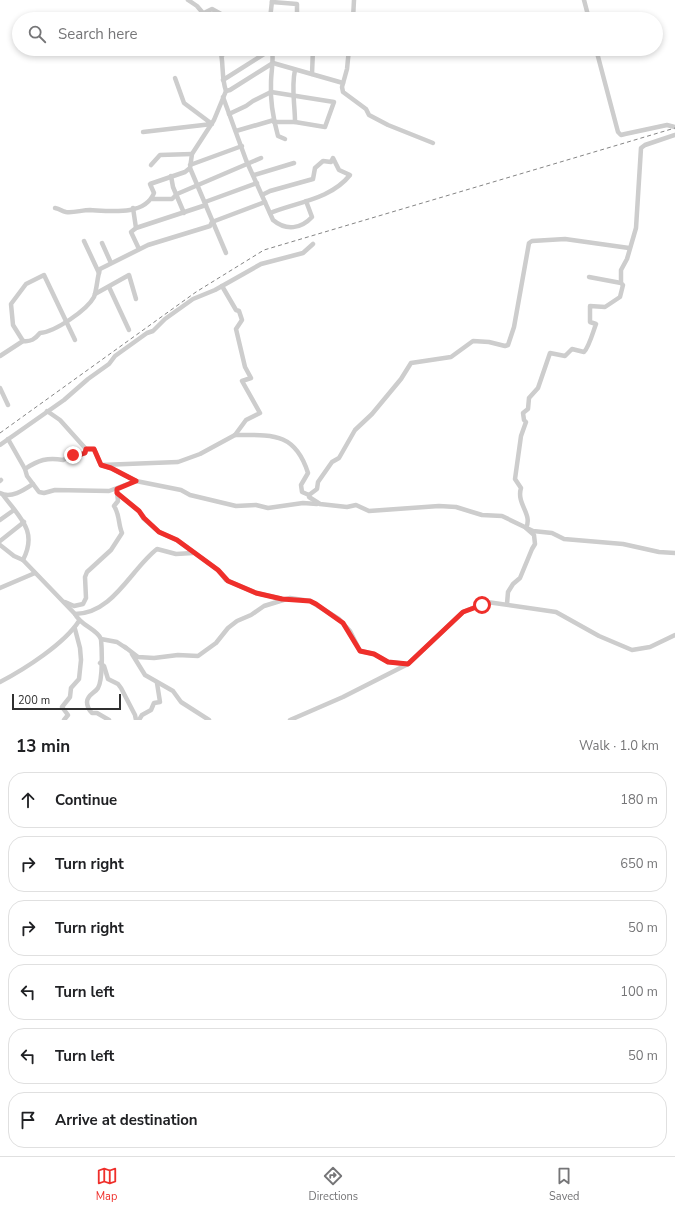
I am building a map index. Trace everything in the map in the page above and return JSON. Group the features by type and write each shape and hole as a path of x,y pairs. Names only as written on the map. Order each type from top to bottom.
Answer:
{"street":[{"path":"188,0 203,12"},
{"path":"353,12 354,0"},
{"path":"584,0 587,12"},
{"path":"271,12 272,1 297,4 297,12"},
{"path":"206,12 212,9 217,12"},
{"path":"222,56 223,80 226,91 212,124 192,154 190,166 226,253"},
{"path":"223,80 261,56"},
{"path":"272,56 271,92 274,121 278,136 285,139"},
{"path":"312,74 313,56"},
{"path":"348,56 347,69 343,83 343,92 366,109 369,115 388,126 433,143"},
{"path":"598,56 618,132 625,134 667,125 675,127"},
{"path":"226,91 273,63 343,83"},
{"path":"295,70 293,95 295,100 295,122"},
{"path":"175,78 184,103 212,124"},
{"path":"229,114 271,92 334,102 325,127 295,122 274,121 236,131"},
{"path":"223,97 248,164 275,222 293,228 305,224 312,217 306,201"},
{"path":"143,132 212,124"},
{"path":"526,528 527,517 519,499 521,488 515,479 522,436 526,422 524,420 523,413 528,409 529,398 538,388 550,353 566,356 572,348 584,352 588,348 592,331 596,324 590,322 590,306 602,308 615,302 620,297 624,285 621,283 621,270 627,259 636,228 641,148 675,135"},
{"path":"56,208 61,209 61,211 72,212 90,210 111,212 149,203 154,194 150,184 185,172 190,166 242,146"},
{"path":"151,165 160,155 192,154"},
{"path":"152,199 172,199 177,194 261,158"},
{"path":"262,195 313,179 315,168 323,161 331,162 333,158 339,170 350,173 350,176 334,190 306,201 270,212"},
{"path":"254,175 294,163"},
{"path":"171,176 184,213"},
{"path":"139,249 131,232 136,228 184,213 257,183"},
{"path":"0,356 23,341 29,342 36,338 40,333 50,331 65,322 89,303 95,294 100,269 139,249 210,226 212,222 265,202"},
{"path":"133,208 136,228"},
{"path":"299,504 303,499 318,489 318,482 332,462 339,458 355,430 372,414 411,363 451,357 474,341 489,342 505,346 508,345 514,327 529,243 532,241 565,239 629,248"},
{"path":"84,241 99,272"},
{"path":"102,243 111,264"},
{"path":"0,445 88,379 104,369 115,356 125,348 147,333 153,331 165,319 193,299 222,286 261,264 303,253 313,244"},
{"path":"23,341 12,325 11,304 26,284 44,275 65,322 75,340"},
{"path":"95,294 129,276 136,299"},
{"path":"589,277 621,283"},
{"path":"101,465 178,462 200,454 235,435 246,420 260,413 242,381 251,378 245,367 236,329 242,320 239,310 236,310 222,286"},
{"path":"109,287 129,330"},
{"path":"0,388 8,405"},
{"path":"47,411 60,420 86,449 94,449 101,465 111,468 136,481 181,490 190,495 236,506 256,505 268,508 299,504 320,504 347,507 356,505 369,511 448,506 482,515 502,516 533,531 552,533 564,539 623,544 659,552 675,553"},
{"path":"235,435 274,436 288,442 300,453 308,473 300,485 302,492 320,504"},
{"path":"8,439 26,469 27,476 39,492 44,493 55,490 99,492 117,491 136,481"},
{"path":"26,469 36,462 52,457 63,460 73,455 73,457 85,453 86,449"},
{"path":"23,560 29,550 29,531 24,522 2,494 24,491 33,484"},
{"path":"117,491 159,532 174,538 218,570 226,580 256,593 287,599 310,601 339,619 350,631 360,651 374,654 388,662 408,664"},
{"path":"64,602 74,606 85,602 85,577 87,572 111,550 122,534 119,514 114,506 118,501 117,491"},
{"path":"0,520 14,510"},
{"path":"0,541 24,522"},
{"path":"507,604 508,592 513,584 520,578 535,544 534,535 526,528"},
{"path":"0,545 14,556 23,560 75,614 79,622 99,634 101,639 100,663 102,674 98,687 88,697 87,702 89,710 92,713 97,713 109,720"},
{"path":"75,614 88,613 99,608 117,591 146,557 157,549 183,555 193,553"},
{"path":"0,588 35,573"},
{"path":"101,639 117,642 138,657 154,658 178,655 198,656 216,643 228,628 237,621 251,615 264,606 287,599"},
{"path":"290,720 343,697 408,664 463,612 486,602 556,612 599,636 632,650 650,648 675,635"},
{"path":"0,682 26,667 75,629 79,622"},
{"path":"64,720 68,715 62,708 70,697 71,688 75,685 80,676 81,654 75,629"},
{"path":"125,647 134,656 145,675 173,691 181,702 209,720"},
{"path":"100,663 104,666 108,678 118,684 135,715 136,720"},
{"path":"139,720 142,715 151,710 154,703 160,702 157,683"},
{"path":"197,712 200,720"}],"railway":[{"path":"0,433 196,292 264,250 675,128"}],"route":[{"path":"73,455 73,457 85,453 86,449 94,449 101,465 111,468 136,481 117,489 117,493 139,511 141,515 159,532 177,540 205,562 218,570 226,580 256,593 282,599 294,598 310,601 316,604 343,623 350,631 360,651 374,654 381,660 408,664 463,612 482,605"}]}
